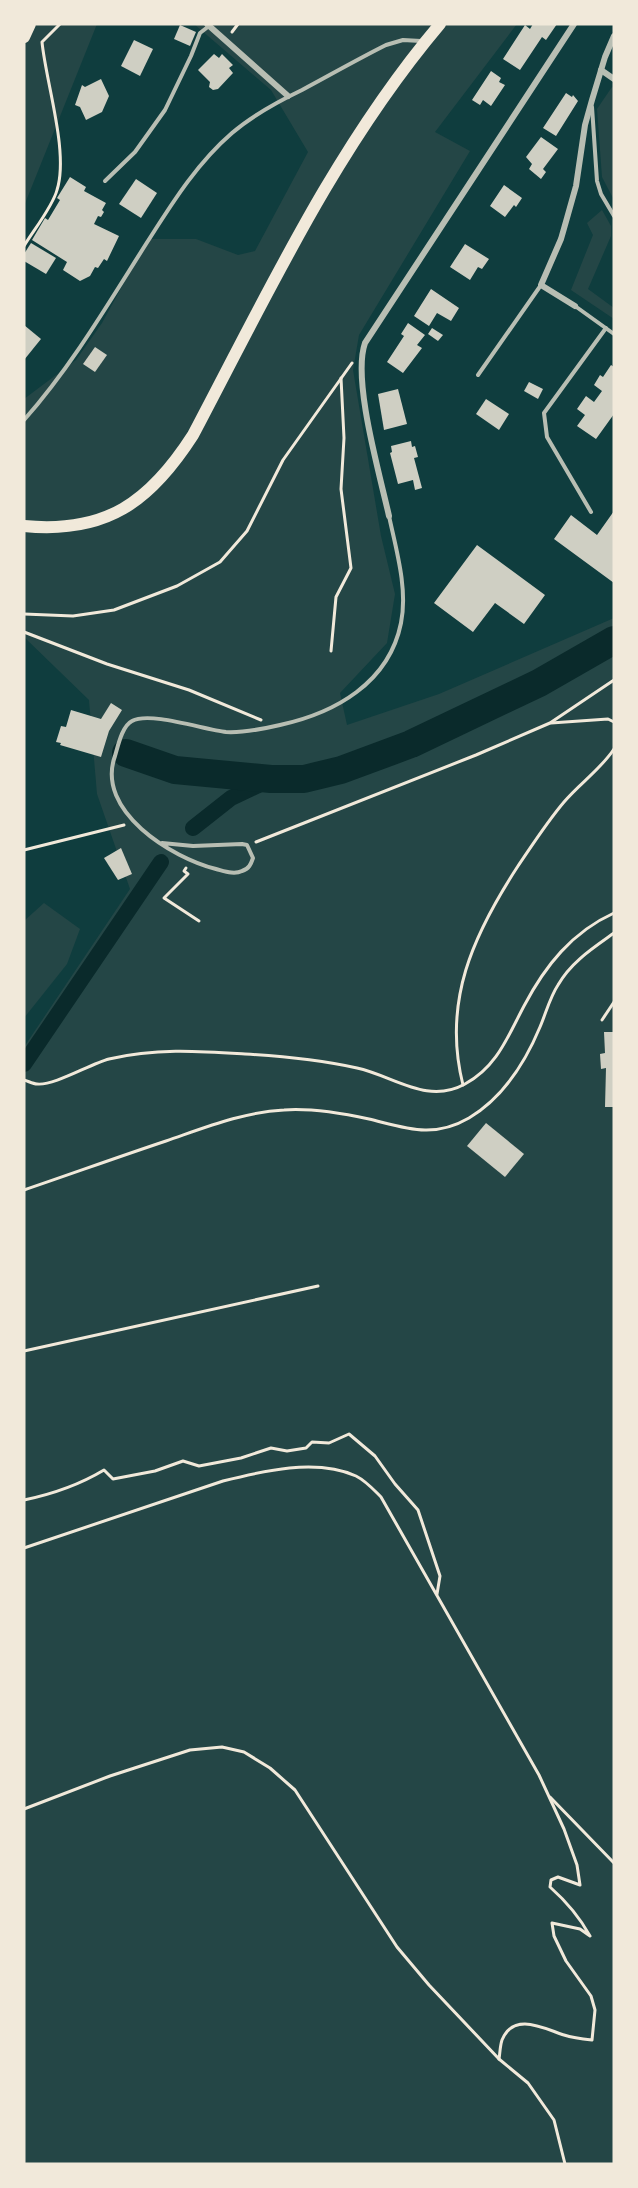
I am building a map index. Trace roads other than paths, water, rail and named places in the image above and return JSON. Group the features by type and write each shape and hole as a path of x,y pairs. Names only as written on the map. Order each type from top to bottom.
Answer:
{"main road":[{"path":"24,37 30,24"},
{"path":"24,526 58,528 102,518 126,507 144,495 168,471 193,435 337,167 387,93 440,24"}],"street":[{"path":"388,516 365,406 361,373 362,350 371,332 574,24"},
{"path":"208,25 288,96"},
{"path":"575,306 541,285 561,239 576,186 585,125 601,70 614,36"},
{"path":"601,70 614,79"}],"lane":[{"path":"105,181 135,152 165,110 200,33 208,25"},
{"path":"24,420 46,394 104,311 169,208 210,153 259,112 386,45 403,40 426,42"},
{"path":"592,100 597,181 601,194 614,216"},
{"path":"478,375 541,285"},
{"path":"575,306 614,334"},
{"path":"591,512 547,437 544,413 606,328"},
{"path":"162,843 183,846 232,843 247,845 252,853 252,862 244,871 238,873 190,861 171,852 139,827 123,808 113,785 112,765 124,732 131,721 142,718 227,732 268,728 297,722 340,705 372,678 388,657 401,624 403,608 400,574 388,516"}],"waterway":[{"path":"126,753 175,770 271,779 304,779 341,770 411,744 539,683 614,640"},
{"path":"193,828 231,798 271,779"},
{"path":"24,1064 161,862"}]}
